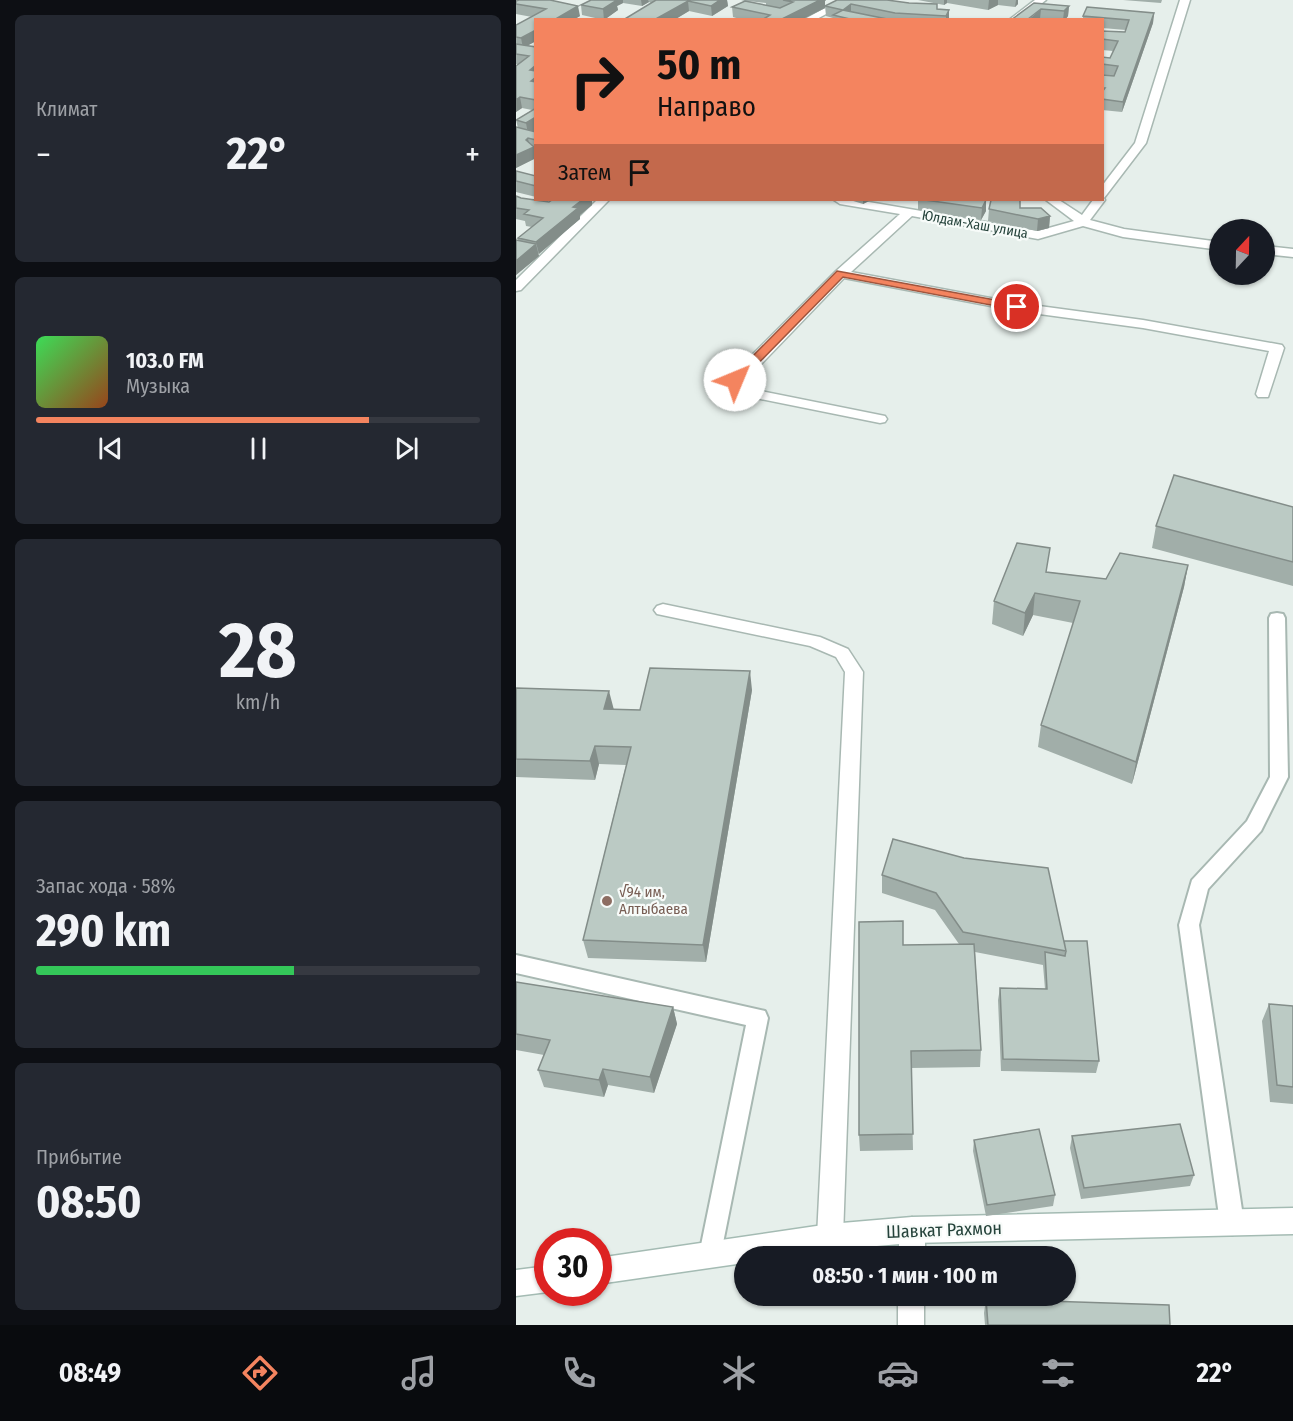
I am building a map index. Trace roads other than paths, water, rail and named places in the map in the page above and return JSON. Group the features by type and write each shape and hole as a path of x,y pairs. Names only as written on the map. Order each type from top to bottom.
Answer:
{"street":[{"path":"811,18 846,0"},
{"path":"1016,18 1041,0"},
{"path":"1104,192 1140,143 1185,0"},
{"path":"516,287 602,201"},
{"name":"Юлдам-Хаш улица","path":"845,201 1038,235 1083,222"},
{"path":"1053,201 1083,222 1123,232 1209,244"},
{"path":"1083,222 1098,201"},
{"path":"880,419 741,391 733,386 735,380 841,273 909,213"},
{"path":"1275,251 1293,252"},
{"path":"841,273 1017,307 1143,324 1277,348 1263,394"},
{"path":"663,610 814,641 842,653 854,672 830,1237"},
{"name":"Шавкат Рахмон","path":"612,1269 830,1237 912,1230 1293,1221"},
{"path":"912,1230 912,1246"},
{"path":"516,1283 534,1281"},
{"path":"911,1306 911,1325"}],"lane":[{"path":"1232,1222 1189,925 1199,886 1254,826 1279,777 1276,618"},
{"path":"516,964 758,1018 711,1255"}],"place":[{"name":"√94 им, Алтыбаева","path":"607,901"}]}
